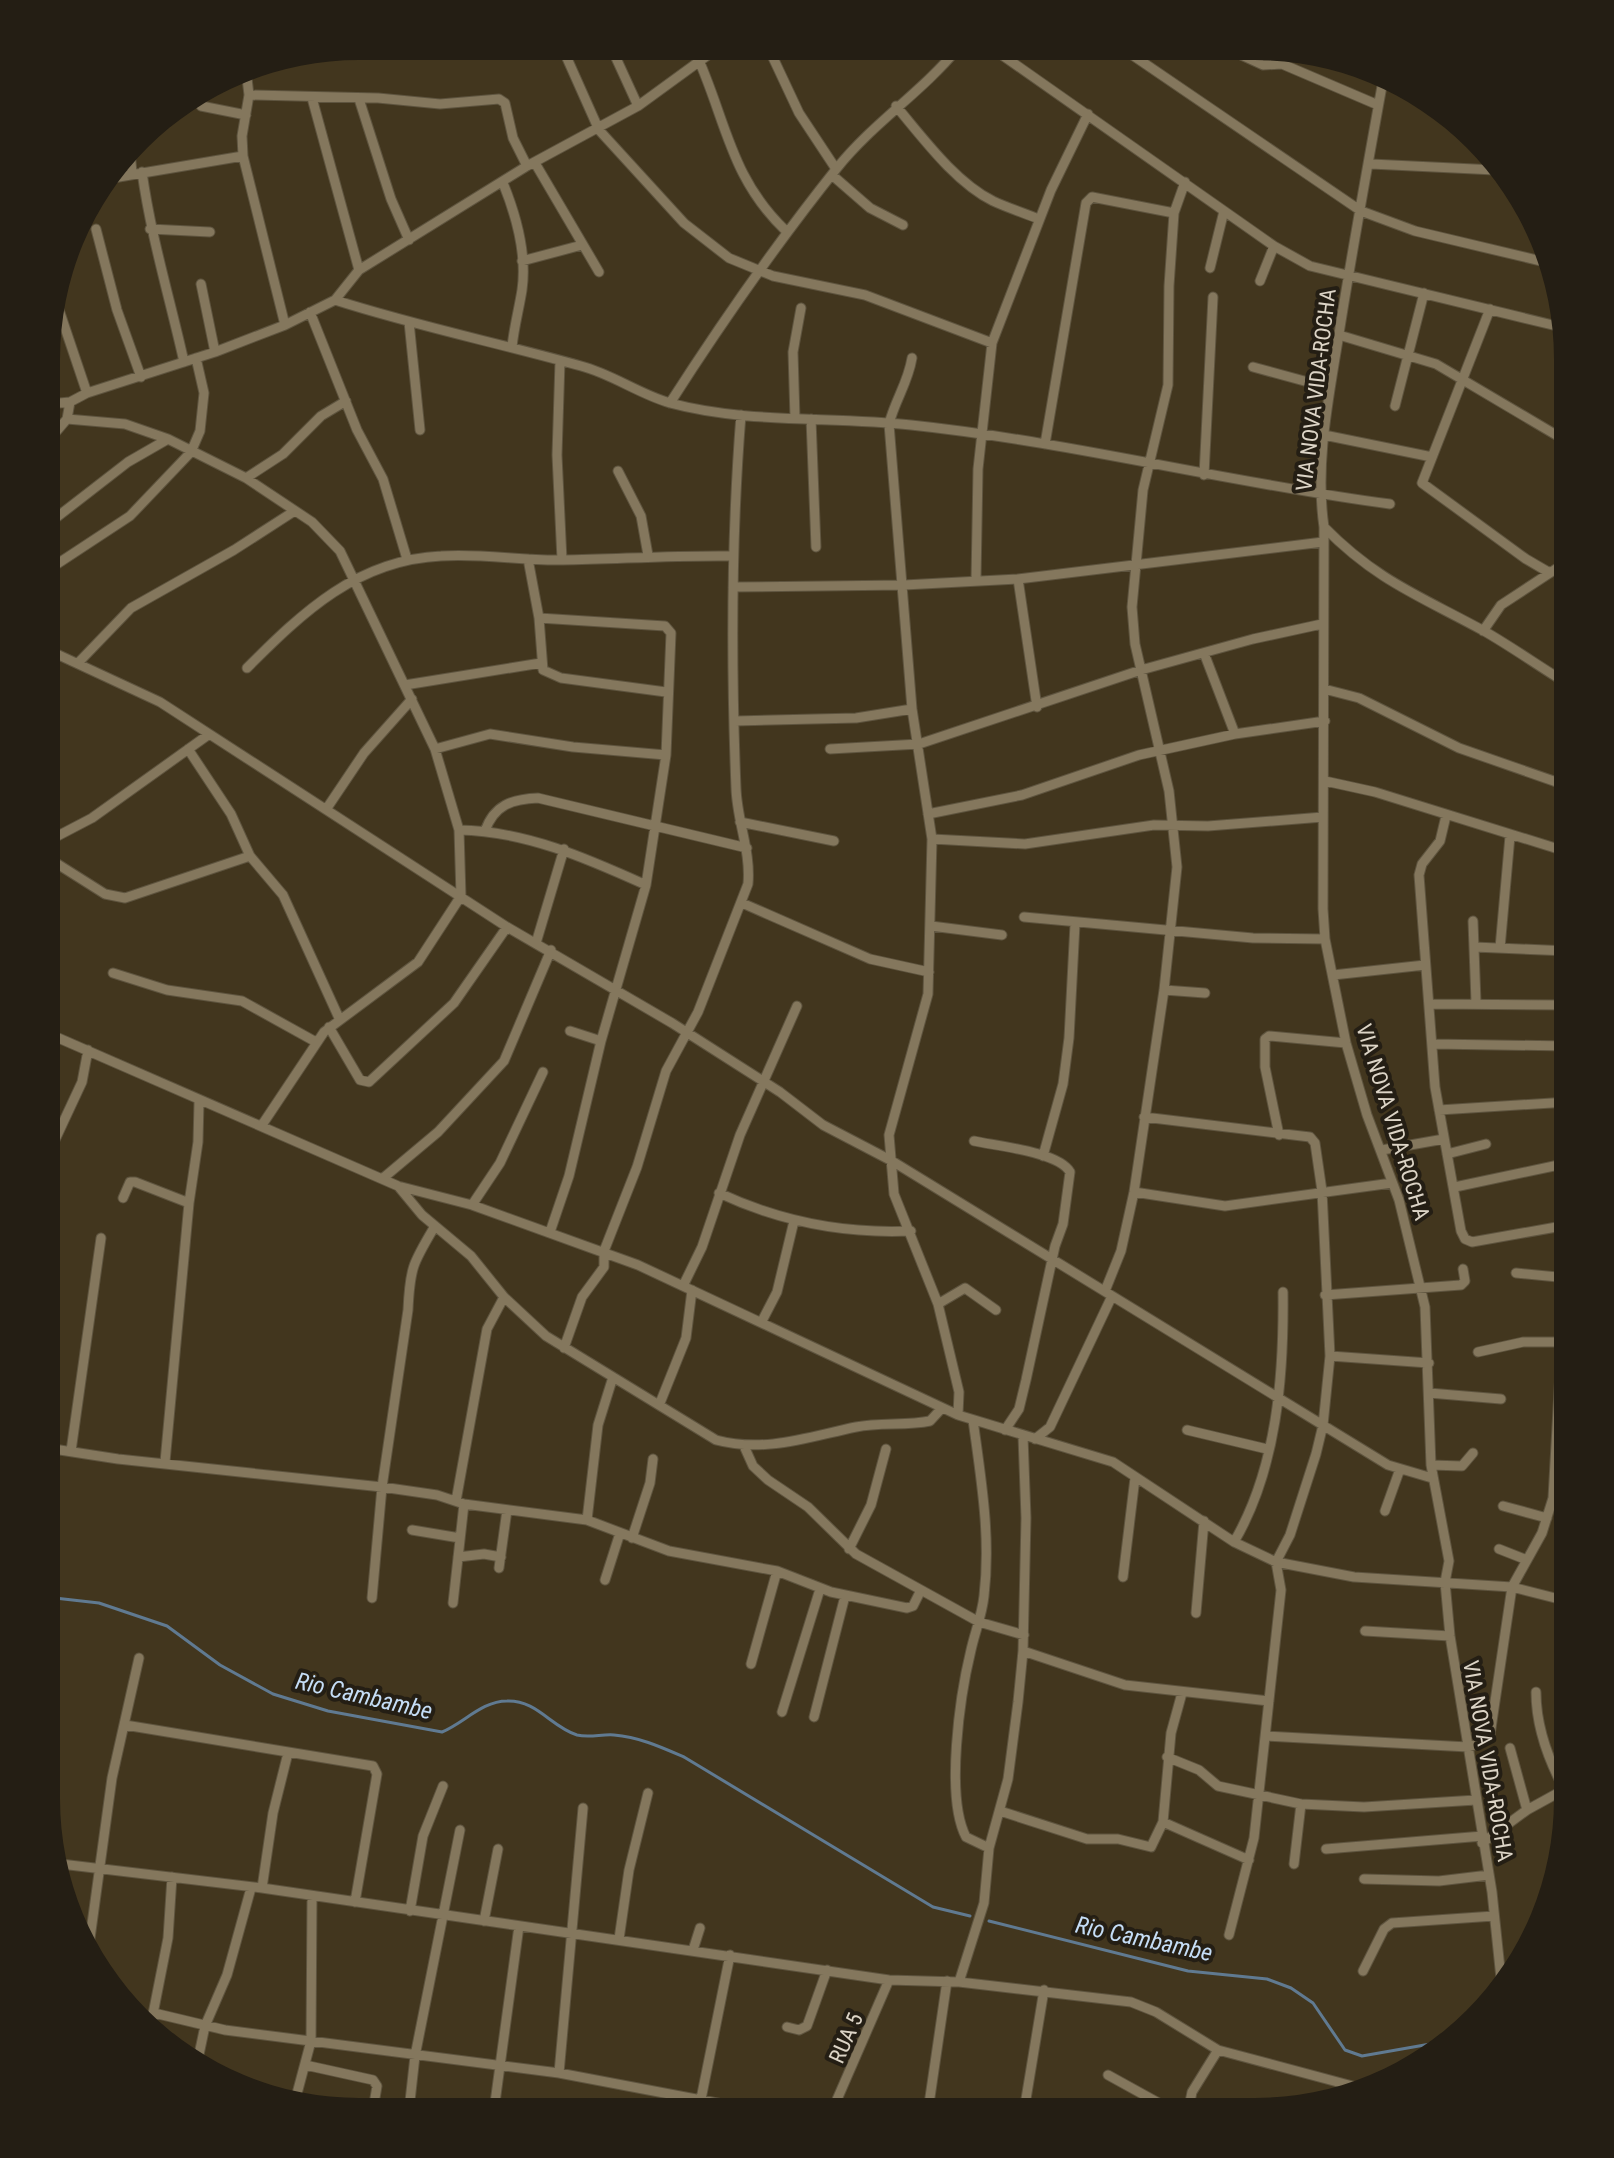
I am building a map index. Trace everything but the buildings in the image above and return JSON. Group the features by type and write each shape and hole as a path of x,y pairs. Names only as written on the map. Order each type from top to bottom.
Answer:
{"street":[{"path":"568,60 599,130 684,223 729,258 773,276 865,295 992,343"},
{"path":"617,60 638,106"},
{"path":"774,60 799,113 834,172 870,208 903,225"},
{"path":"670,403 786,231 834,172 896,106 945,60"},
{"path":"1009,60 1274,246 1310,266 1551,325"},
{"path":"1140,60 1361,211 1427,235 1537,260"},
{"path":"1252,60 1263,65 1289,67 1378,105"},
{"path":"60,403 215,352 285,325 335,300 359,270 531,165 599,130 700,61 742,176 755,199 786,231"},
{"path":"246,82 249,95 243,156 285,325"},
{"name":"VIA NOVA VIDA-ROCHA","path":"1381,88 1371,164 1348,276 1330,388 1318,494 1324,527 1325,939 1346,1043 1382,1150 1422,1290 1429,1363 1432,1478 1449,1561 1445,1582 1450,1636 1489,1875 1500,1970"},
{"path":"249,95 440,104 499,99 505,103 513,138 599,272"},
{"path":"312,98 359,270"},
{"path":"359,99 391,199 409,240"},
{"path":"201,106 246,115"},
{"path":"896,106 939,156 991,200 1039,219"},
{"path":"976,581 976,508 992,343 1039,219 1088,114"},
{"path":"123,176 243,156"},
{"path":"134,162 162,265 184,362"},
{"path":"1371,164 1486,170"},
{"path":"1035,1439 1050,1427 1108,1294 1121,1251 1134,1192 1164,990 1177,867 1174,825 1161,750 1132,627 1143,490 1168,385 1169,286 1174,213 1185,182"},
{"path":"503,183 514,212 522,261 523,287 512,347"},
{"path":"1045,444 1086,203 1092,197 1174,213"},
{"path":"1210,268 1224,211"},
{"path":"96,229 117,310 141,377"},
{"path":"150,229 210,232"},
{"path":"522,261 582,245"},
{"path":"1260,281 1274,246"},
{"path":"201,284 215,352"},
{"path":"1395,406 1424,293"},
{"path":"1204,475 1213,297"},
{"path":"335,300 595,370 670,403 741,415 889,424 1045,444 1151,466 1390,504"},
{"path":"795,418 793,352 801,308"},
{"path":"1490,309 1423,485 1550,573"},
{"path":"310,312 346,401 383,479 407,559"},
{"path":"63,321 87,393"},
{"path":"409,322 420,430"},
{"path":"1339,335 1408,353 1463,377 1554,433"},
{"path":"60,562 130,516 191,452 200,431 204,404 196,358"},
{"path":"912,358 909,380 895,397 889,424 912,709 932,839 931,926 924,1012 890,1129 894,1194 938,1304 959,1392 958,1415"},
{"path":"560,361 557,455 562,560"},
{"path":"1253,367 1330,388"},
{"path":"246,478 283,454 321,416 346,401"},
{"path":"60,427 67,419 70,402"},
{"path":"564,1348 585,1289 604,1267 604,1251 637,1167 666,1071 686,1033 742,903 749,875 736,791 733,556 741,415"},
{"path":"67,419 125,424 168,439 246,478 329,537 355,579 435,749 459,830 461,896 418,962 329,1027 262,1125"},
{"path":"811,419 816,547"},
{"path":"1324,435 1432,457"},
{"path":"60,515 128,462 168,439"},
{"path":"618,471 641,516 648,555"},
{"path":"78,663 131,608 234,550 293,512"},
{"path":"1324,527 1364,566 1427,605 1483,631 1554,675"},
{"path":"733,587 904,585 1018,579 1323,542"},
{"path":"247,668 294,620 355,579 407,559 443,555 562,560 648,555 733,556"},
{"path":"528,559 539,618 541,663 549,675 666,692"},
{"path":"1483,631 1501,605 1554,570"},
{"path":"1018,579 1037,707"},
{"path":"539,618 665,626 671,633 666,692 666,755 646,885 601,1041 581,1131 550,1232"},
{"path":"830,749 919,744 1141,670 1322,624"},
{"path":"1204,653 1235,734"},
{"path":"60,655 160,702 507,927 617,989 763,1082 823,1125 892,1161 1052,1262 1323,1425 1400,1469 1432,1478"},
{"path":"405,685 541,663"},
{"path":"1324,689 1348,693 1459,748 1554,781"},
{"path":"327,808 364,753 412,699"},
{"path":"735,721 856,718 912,709"},
{"path":"928,814 1022,795 1107,764 1161,750 1235,734 1325,721"},
{"path":"435,749 490,734 573,747 666,755"},
{"path":"60,835 92,818 208,735"},
{"path":"188,749 231,814 250,856 283,895 339,1018"},
{"path":"1325,781 1375,792 1554,848"},
{"path":"485,831 495,811 505,804 538,798 747,848"},
{"path":"1446,816 1440,841 1419,869 1439,1110 1461,1231 1465,1239 1472,1242 1554,1227"},
{"path":"932,839 1025,844 1174,825 1208,826 1323,817"},
{"path":"740,822 834,841"},
{"path":"459,830 485,831 564,849 646,885"},
{"path":"1500,948 1510,836"},
{"path":"536,943 564,849"},
{"path":"60,866 105,894 125,898 250,856"},
{"path":"742,903 870,959 929,972"},
{"path":"1024,917 1169,932 1325,939"},
{"path":"1473,921 1476,1002"},
{"path":"1043,1156 1059,1100 1069,1038 1075,924"},
{"path":"931,926 1002,935"},
{"path":"329,1027 360,1080 369,1082 454,1003 507,927"},
{"path":"1474,947 1554,950"},
{"path":"382,1179 438,1132 504,1061 551,950"},
{"path":"1333,975 1425,965"},
{"path":"113,973 167,990 222,995 242,1001 316,1042"},
{"path":"1164,990 1205,993"},
{"path":"1431,1004 1554,1005"},
{"path":"660,1403 686,1338 687,1288 719,1193 797,1006"},
{"path":"570,1031 601,1041"},
{"path":"1279,1135 1265,1067 1265,1039 1269,1036 1346,1043"},
{"path":"60,1038 199,1102 262,1125 398,1186 472,1205 604,1251 762,1321 958,1415 1113,1462 1234,1542 1276,1562 1354,1577 1512,1587 1554,1598"},
{"path":"1433,1044 1554,1046"},
{"path":"60,1129 82,1082 88,1050"},
{"path":"472,1205 500,1163 543,1072"},
{"path":"165,1462 189,1203 198,1142 199,1102"},
{"path":"1439,1110 1554,1103"},
{"path":"1144,1117 1314,1139 1322,1191 1330,1356 1323,1425 1290,1535 1276,1562 1281,1590 1260,1796 1249,1860 1229,1935"},
{"path":"1382,1150 1444,1139"},
{"path":"974,1141 1043,1156 1065,1165 1070,1172 1063,1224 1019,1409 1005,1430"},
{"path":"1447,1154 1486,1144"},
{"path":"1455,1187 1554,1166"},
{"path":"123,1198 130,1182 135,1182 189,1203"},
{"path":"1134,1192 1225,1206 1392,1183"},
{"path":"398,1186 435,1226 471,1256 504,1297 564,1348 660,1403 716,1440 744,1446 789,1443 858,1427 930,1421 942,1408"},
{"path":"719,1193 794,1221 855,1232 911,1231"},
{"path":"762,1321 777,1292 794,1221"},
{"path":"372,1598 382,1487 408,1310 410,1268 435,1226"},
{"path":"71,1451 101,1238"},
{"path":"1325,1295 1461,1285 1465,1281 1463,1269"},
{"path":"1516,1273 1554,1277"},
{"path":"938,1304 965,1288 996,1310"},
{"path":"1234,1542 1249,1515 1279,1397 1283,1292"},
{"path":"453,1603 460,1538 460,1502 487,1329 504,1297"},
{"path":"1478,1352 1523,1342 1554,1342"},
{"path":"1330,1356 1429,1363"},
{"path":"587,1520 598,1425 613,1377"},
{"path":"1429,1393 1501,1399"},
{"path":"973,1420 978,1470 986,1502 984,1597 965,1678 955,1801 956,1814 966,1837 989,1848"},
{"path":"1187,1430 1267,1449"},
{"path":"959,1982 984,1903 989,1848 1000,1811 1023,1651 1026,1469 1023,1436"},
{"path":"744,1446 748,1458 768,1480 808,1507 849,1549 979,1622 1024,1635"},
{"path":"849,1549 871,1505 886,1449"},
{"path":"60,1450 118,1459 382,1487 507,1510 587,1520 669,1551 777,1571 845,1596 911,1608 921,1590"},
{"path":"1431,1465 1462,1466 1473,1453"},
{"path":"632,1538 646,1499 653,1459"},
{"path":"1385,1511 1400,1469"},
{"path":"1123,1577 1135,1478"},
{"path":"1267,1736 1468,1747 1481,1743 1490,1735 1512,1587 1547,1518 1554,1485"},
{"path":"1503,1506 1547,1518"},
{"path":"499,1568 507,1510"},
{"path":"1196,1613 1204,1521"},
{"path":"412,1530 460,1538"},
{"path":"605,1580 620,1533"},
{"path":"1499,1549 1527,1560"},
{"path":"458,1557 484,1554 501,1557"},
{"path":"751,1664 777,1571"},
{"path":"782,1712 820,1589"},
{"path":"814,1717 845,1596"},
{"path":"1365,1631 1450,1636"},
{"path":"1023,1651 1125,1685 1269,1701"},
{"path":"91,1932 112,1778 139,1658"},
{"path":"1536,1692 1539,1725 1554,1768"},
{"path":"1000,1811 1087,1839 1118,1839 1151,1847 1163,1822 1167,1757 1182,1693"},
{"path":"125,1725 373,1766 377,1770 355,1902"},
{"path":"1510,1748 1527,1810"},
{"path":"200,2052 205,2026 227,1975 256,1888 288,1753"},
{"path":"1167,1757 1199,1770 1218,1786 1301,1804 1364,1807 1476,1800"},
{"path":"410,1911 423,1836 443,1786"},
{"path":"619,1939 631,1863 648,1793"},
{"path":"1326,1849 1482,1840 1554,1795"},
{"path":"1294,1864 1301,1804"},
{"path":"559,2073 583,1808"},
{"path":"1163,1822 1249,1860"},
{"path":"410,2098 415,2056 460,1830"},
{"path":"484,1921 498,1849"},
{"path":"68,1865 444,1914 889,1980 959,1982 1131,2002 1177,2024 1218,2050 1344,2084"},
{"path":"1364,1879 1439,1881 1489,1875"},
{"path":"172,1877 168,1938 154,2013 205,2026 559,2073 696,2098"},
{"path":"298,2091 311,2041 312,1896"},
{"path":"1363,1971 1380,1936 1392,1923 1494,1916"},
{"path":"496,2098 519,1926"},
{"path":"693,1950 700,1928"},
{"path":"701,2098 730,1955"},
{"path":"787,2027 799,2030 807,2026 827,1970"},
{"name":"RUA 5","path":"838,2098 889,1980"},
{"path":"930,2098 947,1981"},
{"path":"1026,2098 1044,1990"},
{"path":"1191,2098 1218,2050"},
{"path":"305,2065 373,2080 377,2086 375,2098"},
{"path":"1108,2075 1150,2098"}],"waterway":[{"name":"Rio Cambambe","path":"60,1599 99,1603 167,1626 220,1665 273,1694 328,1711 442,1732 481,1708 498,1702 518,1702 577,1735 614,1735 650,1743 684,1757 933,1907 970,1916"},
{"name":"Rio Cambambe","path":"989,1921 1188,1971 1267,1979 1291,1988 1313,2003 1345,2050 1362,2056 1425,2045"}]}
